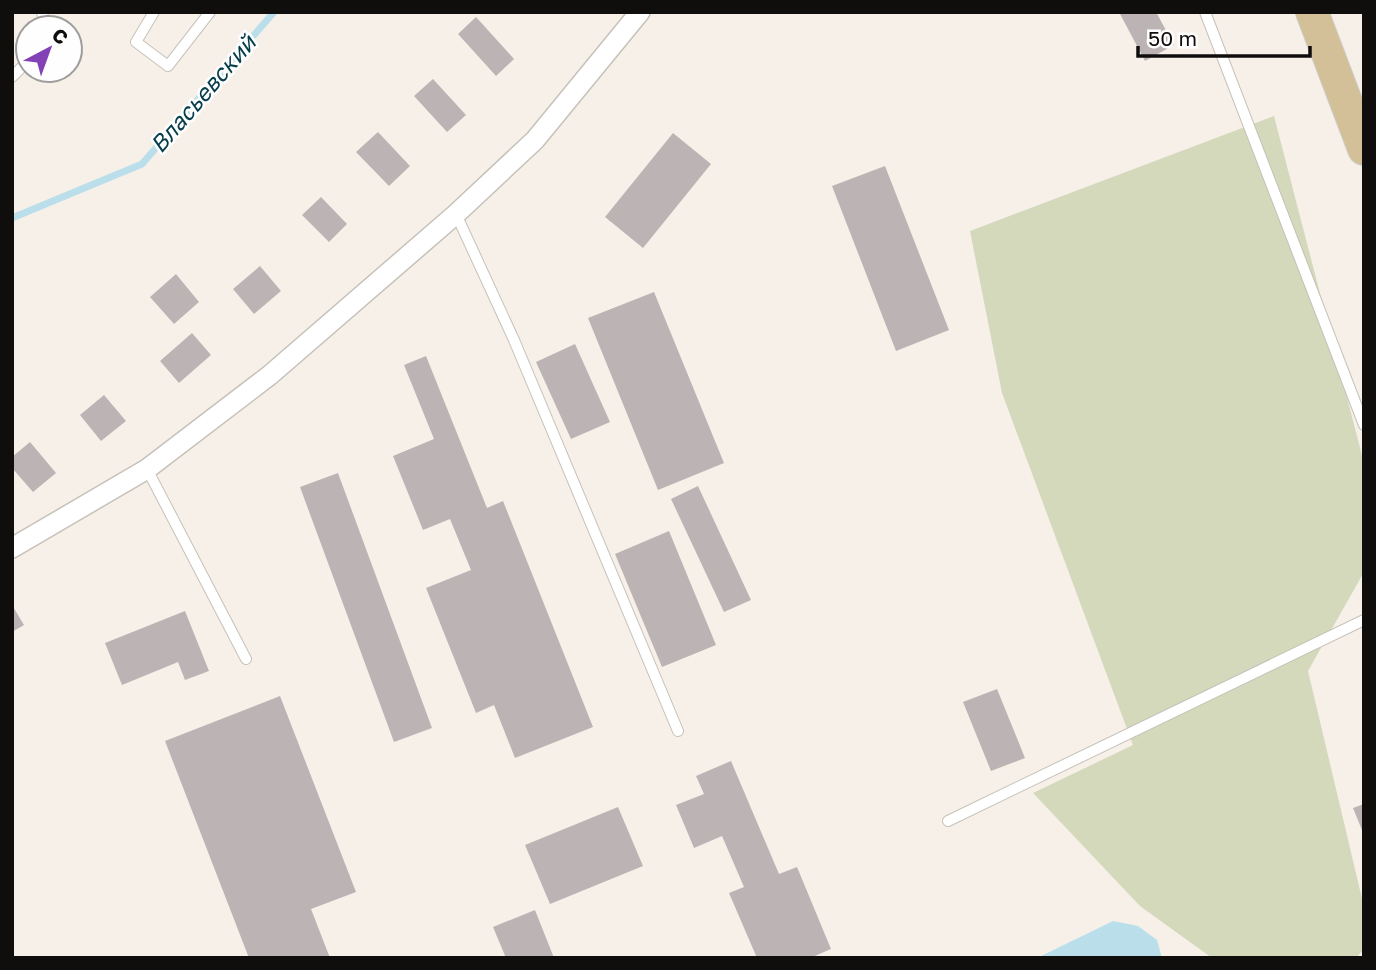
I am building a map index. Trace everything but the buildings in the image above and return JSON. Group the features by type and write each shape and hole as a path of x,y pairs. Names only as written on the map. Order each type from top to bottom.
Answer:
{"main road":[{"path":"1312,12 1364,149"}],"street":[{"path":"12,548 147,469 270,375 456,214 535,139 639,12"}],"lane":[{"path":"154,12 136,43 168,66 210,12"},
{"path":"1205,12 1364,425"},
{"path":"456,214 514,340 678,731"},
{"path":"147,469 246,659"},
{"path":"948,821 1364,620"}],"green space":[{"path":"1274,116 1364,463 1364,572 1308,671 1364,907 1364,949 1356,958 1212,958 1140,906 1033,793 1133,745 1002,393 970,231"}],"water":[{"path":"1113,921 1138,926 1157,940 1162,958 1037,958"}],"waterway":[{"name":"Власьевский","path":"12,218 142,164 274,12"}]}
